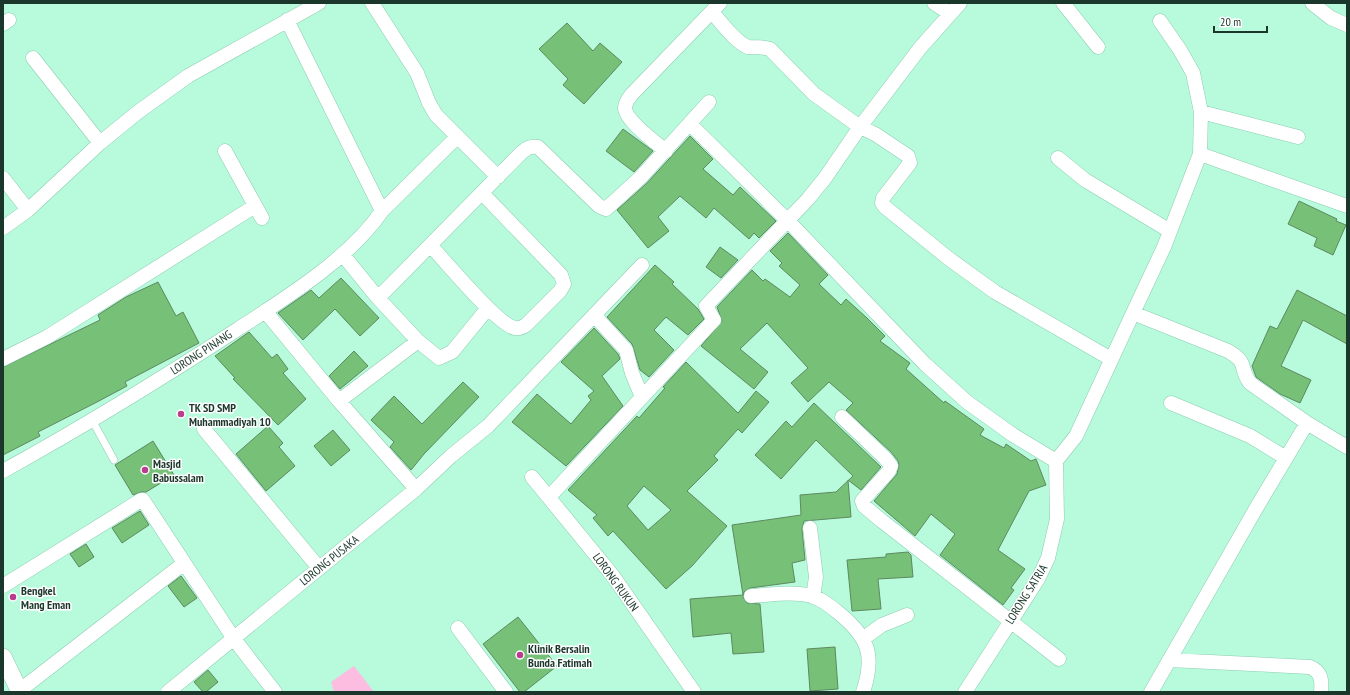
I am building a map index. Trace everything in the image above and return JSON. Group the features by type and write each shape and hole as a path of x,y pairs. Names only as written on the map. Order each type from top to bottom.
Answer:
{"street":[{"path":"372,3 417,73 429,103 436,115 498,177"},
{"path":"934,3 949,13"},
{"path":"550,497 714,320 706,306 826,178 860,127 920,48 949,13 960,3"},
{"path":"1063,3 1098,46"},
{"path":"1312,3 1331,18 1347,25"},
{"path":"3,228 28,210 100,143 138,112 188,76 287,20 312,4"},
{"path":"666,151 628,118 625,109 626,102 716,7 742,43 749,47 762,46 770,49 814,94 860,127 875,134 910,159 910,163 883,198 882,203 885,207 948,258 995,292 1111,359"},
{"path":"287,20 382,211"},
{"path":"690,124 787,221 925,364 967,402 1013,435 1056,461 1076,436 1170,230 1200,154 1201,112 1190,66 1160,21"},
{"path":"33,58 100,143"},
{"path":"378,298 528,147 538,147 599,206 606,209 642,177 709,102"},
{"path":"1201,112 1298,137"},
{"name":"LORONG PINANG","path":"3,471 92,420 180,366 265,311 343,255 374,223 382,211 457,137"},
{"path":"3,359 61,328 259,212 225,151"},
{"path":"1200,154 1347,206"},
{"path":"1058,158 1085,180 1170,230"},
{"path":"3,178 28,210"},
{"path":"431,246 488,308 508,325 514,328 520,328 526,325 560,291 564,284 561,275 482,193"},
{"path":"343,255 378,298 418,341 439,358 452,352 488,308"},
{"path":"642,265 594,315 626,350 630,368 642,397"},
{"path":"265,311 339,401 416,490"},
{"path":"1133,313 1228,351 1240,358 1244,367 1244,376 1250,383 1307,423 1347,447"},
{"name":"LORONG PUSAKA","path":"168,692 416,490 451,456 488,426 594,315"},
{"path":"339,401 418,341"},
{"path":"1171,403 1250,436 1286,458"},
{"path":"842,416 885,458 891,466 889,471 862,501 864,506 1058,658"},
{"path":"1151,692 1307,423"},
{"path":"204,429 319,568"},
{"name":"LORONG SATRIA","path":"965,692 1009,621 1038,579 1048,558 1057,519 1056,461"},
{"name":"LORONG RUKUN","path":"532,477 614,576 694,692"},
{"path":"3,586 141,500 234,639 275,692"},
{"path":"810,528 816,577 813,596"},
{"path":"3,657 19,691 183,564"},
{"path":"751,596 793,593 813,596 835,610 853,625 864,638 868,653 867,674 863,692"},
{"path":"864,638 882,625 907,615"},
{"path":"458,628 506,692"},
{"path":"1169,660 1310,667 1315,669 1321,676 1321,692"}],"lane":[{"path":"92,420 114,460"}],"shaded area":[{"path":"354,666 374,692 334,692 331,682"}],"building":[{"path":"567,23 593,51 600,43 622,62 584,104 563,85 568,79 539,49"},
{"path":"623,129 653,151 634,172 606,151"},
{"path":"690,136 713,159 703,169 733,195 740,187 776,221 759,238 754,233 749,239 714,208 706,218 680,196 658,217 669,231 648,248 617,210 647,183"},
{"path":"1299,201 1337,219 1336,221 1346,225 1333,255 1314,246 1317,238 1288,224"},
{"path":"788,233 828,275 819,284 841,305 846,299 867,318 885,336 880,341 910,363 906,369 944,403 945,401 984,429 980,435 1004,448 1006,444 1031,461 1036,459 1046,485 1029,491 998,550 1025,569 1011,588 1014,590 1003,605 940,555 955,534 931,514 915,536 874,501 897,474 899,465 898,461 891,452 846,410 853,403 829,382 808,402 791,383 808,368 767,323 740,349 768,372 754,389 701,346 722,321 717,307 752,270 763,281 765,279 790,297 800,285 779,266 782,263 770,251"},
{"path":"720,247 738,260 721,278 706,267"},
{"path":"655,265 674,282 672,284 698,309 704,319 688,335 666,317 654,330 674,350 649,377 640,370 632,344 607,317"},
{"path":"341,278 379,318 360,336 335,309 303,340 278,313 311,290 319,298"},
{"path":"158,282 176,316 183,312 199,343 125,382 127,386 38,432 40,436 3,455 3,367 100,320 98,315 126,297"},
{"path":"1297,290 1347,316 1347,344 1303,320 1281,366 1311,380 1300,403 1280,394 1256,377 1252,366 1270,326 1277,329"},
{"path":"594,328 618,354 620,359 602,376 623,406 566,466 512,422 537,394 571,424 591,400 588,396 594,391 561,362"},
{"path":"249,332 272,358 277,354 288,369 283,373 306,399 278,425 233,379 235,378 215,356"},
{"path":"354,351 368,366 340,389 329,376"},
{"path":"686,362 738,413 756,391 769,402 742,433 738,429 714,456 718,460 687,491 727,526 692,566 666,589 613,531 608,536 593,518 597,515 568,490 637,416 639,418 665,388 663,387","holes":["644,486 671,510 648,530 627,506"]},
{"path":"463,382 479,397 424,454 411,470 390,447 394,442 371,420 394,396 422,424"},
{"path":"814,403 881,467 861,490 848,480 853,476 816,440 781,479 755,455 786,421 792,427"},
{"path":"268,426 283,443 279,447 295,466 266,491 236,454"},
{"path":"333,430 350,450 331,466 314,446"},
{"name":"Masjid Babussalam","path":"153,441 174,475 146,492 133,495 115,465"},
{"path":"848,481 851,517 804,521 802,529 805,560 792,563 795,582 750,588 744,592 743,597 747,603 760,604 764,652 733,654 731,633 693,637 690,599 743,595 732,525 801,515 800,495 836,492"},
{"path":"140,511 149,525 122,543 112,528"},
{"path":"86,544 94,557 79,567 70,554"},
{"path":"908,552 911,555 913,577 878,579 881,609 852,611 847,560 886,557 886,554"},
{"path":"181,576 197,598 184,607 168,586"},
{"name":"Klinik Bersalin Bunda Fatimah","path":"518,617 557,666 524,692 520,692 483,644"},
{"path":"835,647 838,689 810,691 807,649"},
{"path":"208,670 218,682 206,692 203,692 194,682"}],"place":[{"name":"TK SD SMP Muhammadiyah 10","path":"181,414"},
{"name":"Masjid Babussalam","path":"145,470"},
{"name":"Bengkel Mang Eman","path":"13,597"},
{"name":"Klinik Bersalin Bunda Fatimah","path":"520,655"}]}
